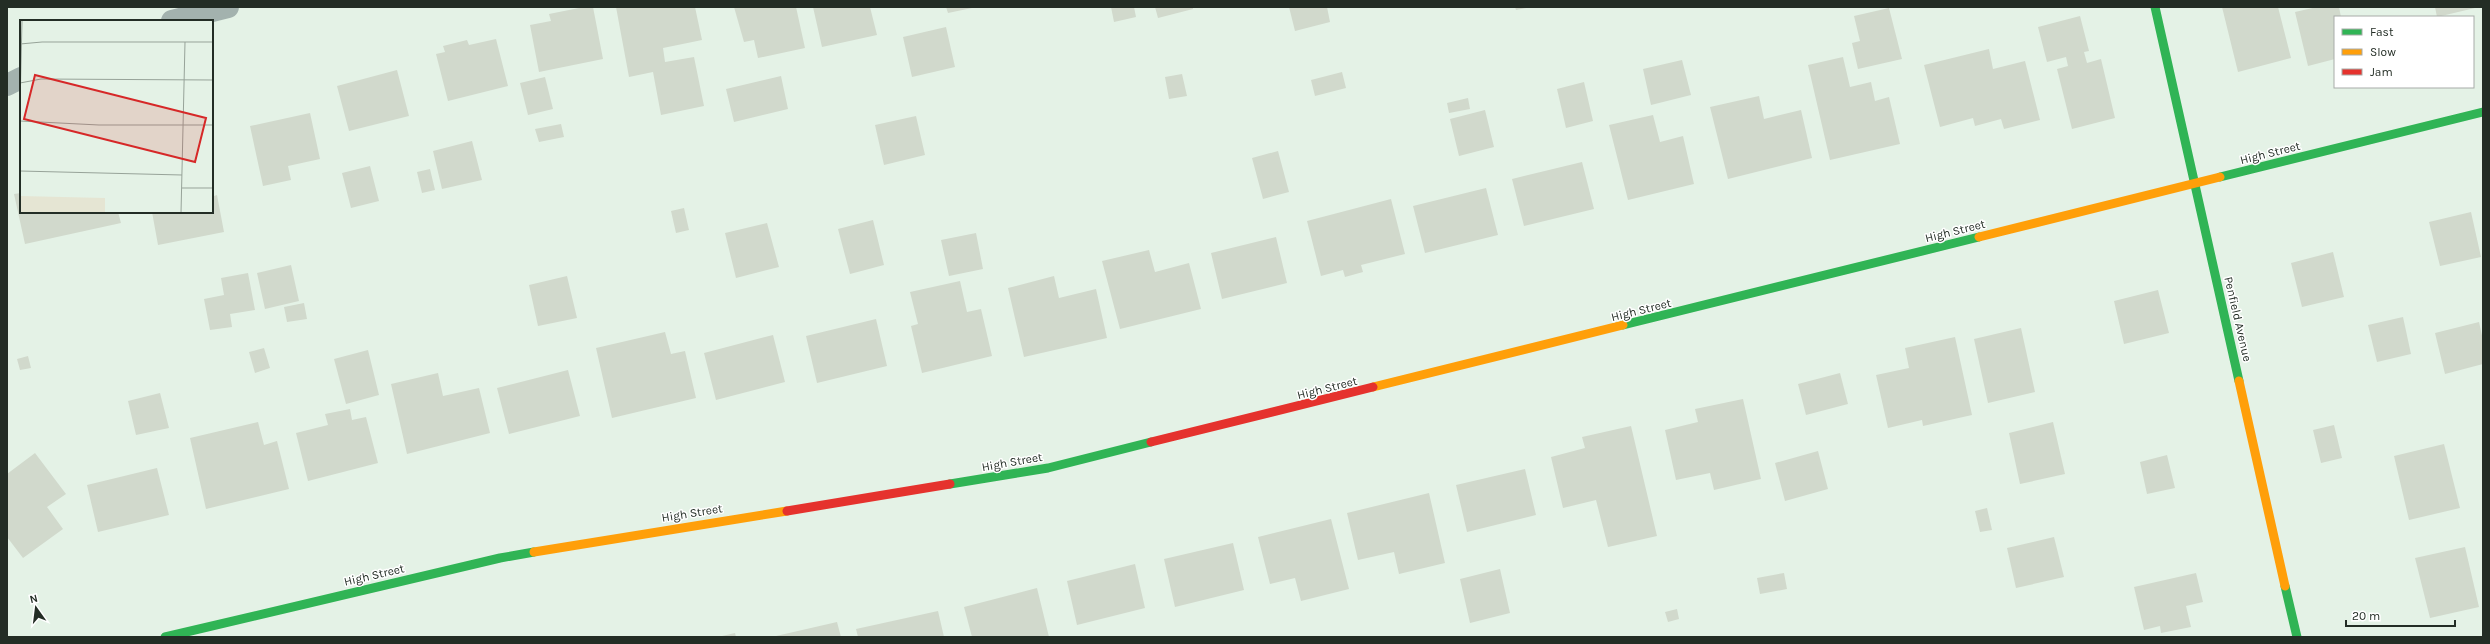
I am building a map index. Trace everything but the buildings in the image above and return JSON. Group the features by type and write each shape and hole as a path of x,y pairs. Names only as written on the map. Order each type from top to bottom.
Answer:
{"street":[{"path":"176,20 228,7"},
{"name":"Penfield Avenue","path":"2155,7 2297,637"},
{"path":"7,85 20,78"},
{"name":"High Street","path":"165,637 500,558 1048,468 2483,112"}],"traffic: fast":[{"path":"2155,7 2239,381"},
{"path":"2220,177 2483,112"},
{"path":"1623,325 1979,237"},
{"path":"950,484 1048,468 1151,442"},
{"path":"165,637 500,558 534,552"},
{"path":"2285,586 2297,637"}],"traffic: slow":[{"path":"1979,237 2220,177"},
{"path":"1373,387 1623,325"},
{"path":"2239,381 2285,586"},
{"path":"534,552 787,511"}],"traffic: jam":[{"path":"1151,442 1373,387"},
{"path":"787,511 950,484"}]}
